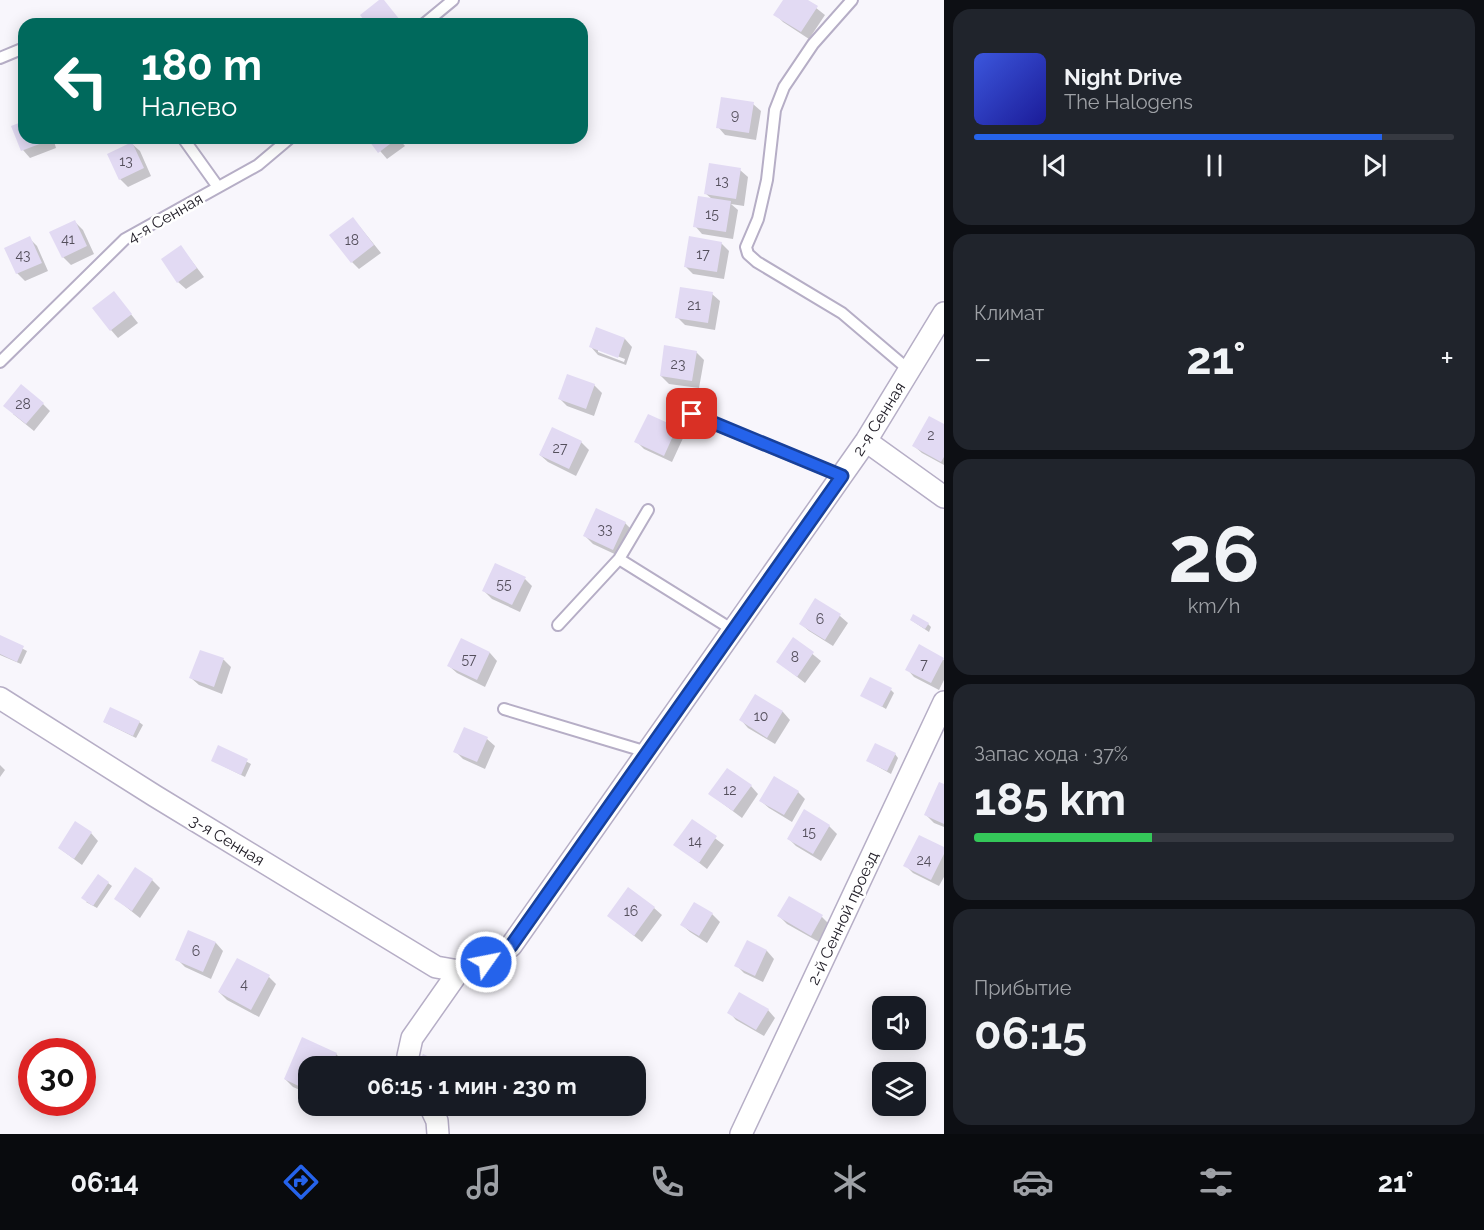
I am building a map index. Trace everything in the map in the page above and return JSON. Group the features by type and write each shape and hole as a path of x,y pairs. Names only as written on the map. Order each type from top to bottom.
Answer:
{"street":[{"name":"2-я Сенная","path":"459,971 486,962 511,946 866,441 944,313"},
{"path":"866,441 944,497"},
{"name":"3-я Сенная","path":"0,698 155,796 436,967 459,971"},
{"name":"2-й Сенной проезд","path":"741,1134 944,702"},
{"path":"408,1056 412,1038 459,971"},
{"path":"435,1116 438,1134"}],"lane":[{"path":"431,18 453,0"},
{"path":"852,0 813,44 784,87 775,110 767,180 758,219 746,247 748,254 757,262 842,313 909,370"},
{"path":"0,58 18,50"},
{"path":"187,144 218,188"},
{"name":"4-я Сенная","path":"0,362 125,239 258,165 283,144"},
{"path":"692,414 842,476"},
{"path":"558,624 619,559 648,510"},
{"path":"619,559 733,630"},
{"path":"504,709 647,752"}],"building":[{"path":"379,0 384,0 398,18 362,18 360,15"},
{"path":"783,0 808,0 818,6 801,32 773,15"},
{"path":"721,97 754,102 749,133 716,128"},
{"path":"18,123 18,144 11,126"},
{"path":"18,144 39,144 21,151"},
{"path":"128,144 133,144 144,168 119,180 107,154"},
{"path":"371,144 390,144 378,153"},
{"path":"709,163 741,168 736,199 704,194"},
{"path":"698,196 731,201 726,232 693,227"},
{"path":"353,217 374,245 351,263 329,235"},
{"path":"75,220 87,246 62,258 49,232"},
{"path":"30,236 42,263 16,274 4,248"},
{"path":"689,236 722,242 717,272 684,267"},
{"path":"181,245 197,268 177,283 161,259"},
{"path":"680,287 713,292 708,323 675,318"},
{"path":"114,291 132,314 110,331 92,308"},
{"path":"596,327 625,338 618,358 589,347"},
{"path":"664,345 697,351 692,381 660,376"},
{"path":"567,374 595,384 586,409 558,399"},
{"path":"21,384 44,403 26,424 3,406"},
{"path":"648,414 677,427 664,456 634,442"},
{"path":"929,416 944,424 944,457 941,462 912,446"},
{"path":"552,427 582,441 569,469 539,455"},
{"path":"596,508 626,522 613,550 583,536"},
{"path":"495,563 526,577 512,605 482,591"},
{"path":"815,598 841,614 825,640 799,624"},
{"path":"913,614 929,623 925,629 910,620"},
{"path":"0,635 24,646 17,662 0,654"},
{"path":"793,637 814,652 797,677 776,662"},
{"path":"461,638 490,652 477,680 447,666"},
{"path":"919,644 944,658 931,683 905,670"},
{"path":"200,650 224,658 214,687 189,678"},
{"path":"870,677 892,688 882,707 860,696"},
{"path":"755,694 783,711 767,738 739,720"},
{"path":"110,707 140,721 133,736 103,722"},
{"path":"464,727 488,737 477,762 453,752"},
{"path":"875,743 896,753 887,771 866,761"},
{"path":"218,745 248,759 241,775 211,761"},
{"path":"727,768 752,785 733,811 708,794"},
{"path":"774,776 799,791 784,815 759,801"},
{"path":"939,782 944,784 944,824 924,815"},
{"path":"804,809 830,825 813,854 787,839"},
{"path":"692,819 717,836 699,863 673,845"},
{"path":"75,821 92,832 74,859 58,848"},
{"path":"919,835 944,847 944,854 931,880 903,866"},
{"path":"135,867 153,879 132,911 114,899"},
{"path":"98,874 109,882 93,906 81,898"},
{"path":"628,887 655,907 634,936 607,916"},
{"path":"789,896 823,915 811,936 777,916"},
{"path":"694,902 713,913 699,936 680,925"},
{"path":"188,930 216,942 203,972 175,960"},
{"path":"747,940 767,950 755,976 734,966"},
{"path":"237,958 270,975 251,1010 218,992"},
{"path":"739,992 769,1009 756,1030 727,1013"},
{"path":"302,1037 337,1053 336,1056 298,1056 298,1086 284,1079"}],"route":[{"path":"486,962 511,946 842,476 692,414"}]}
